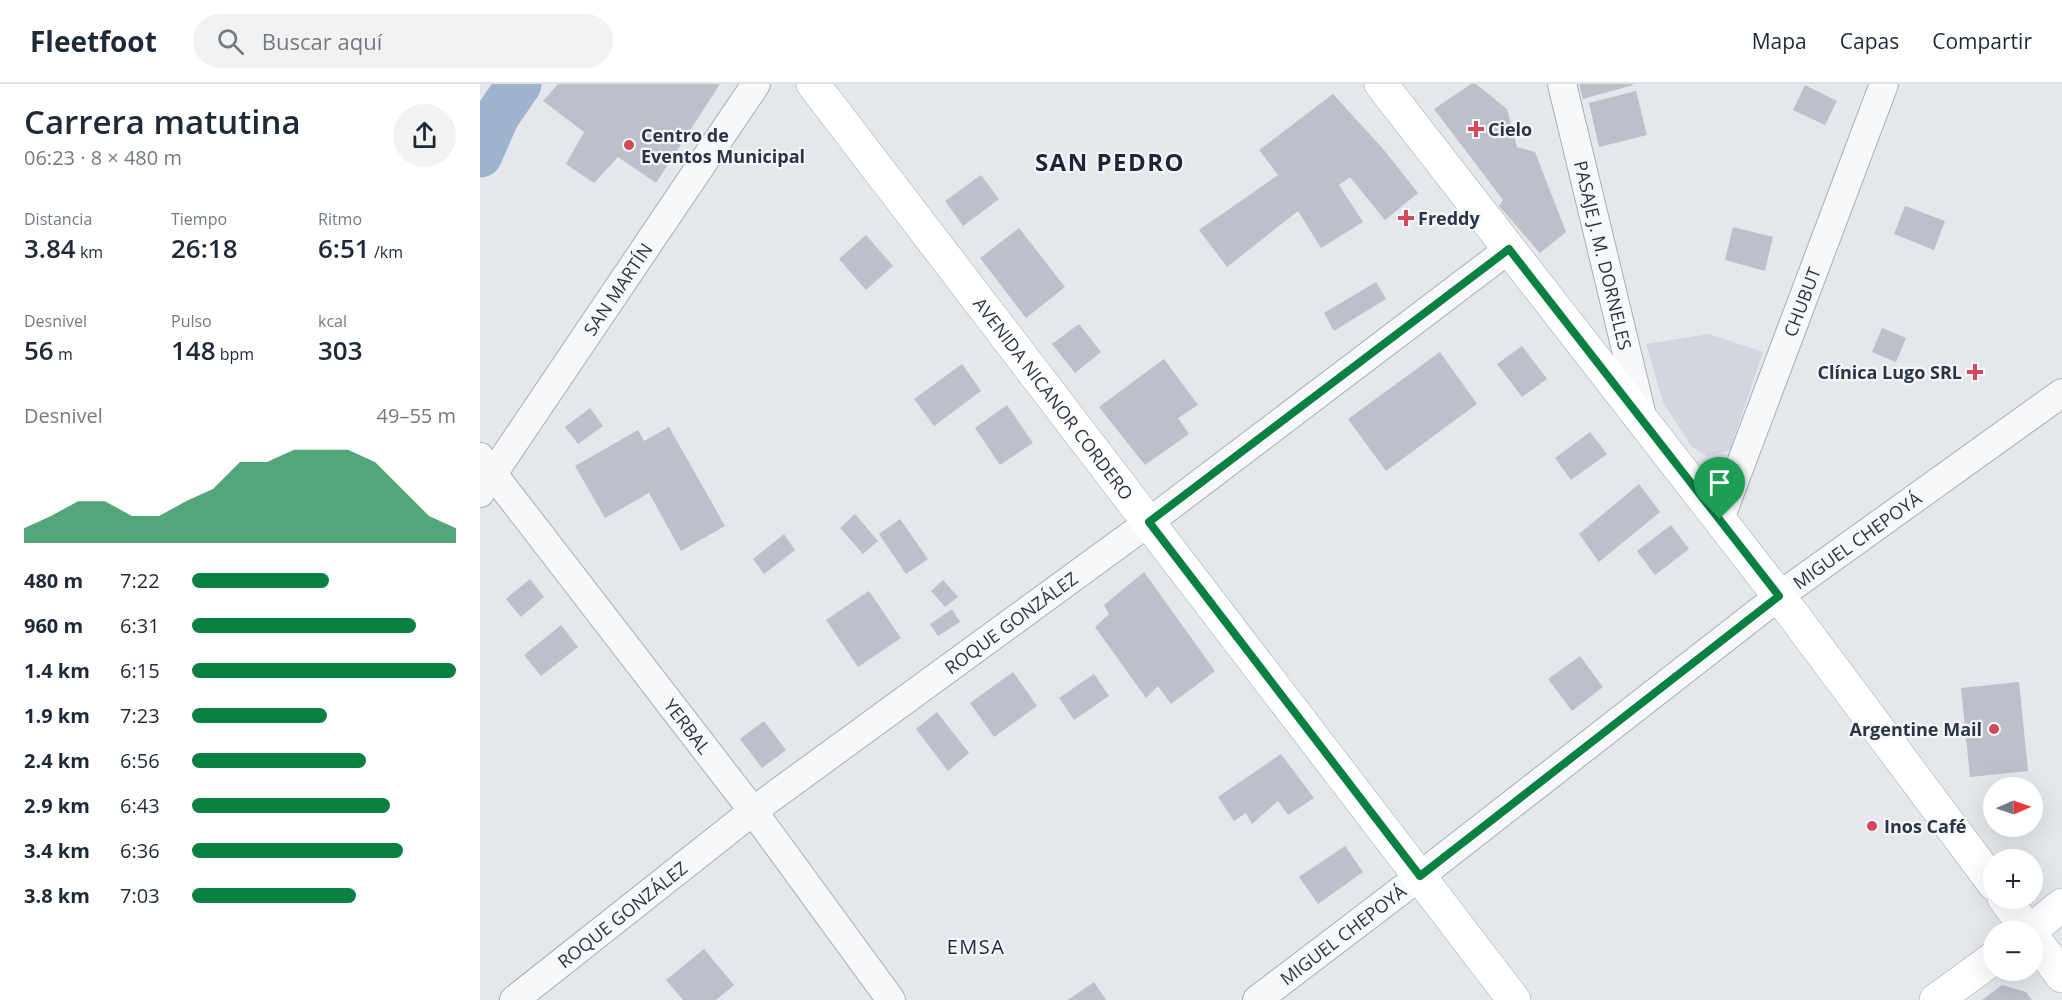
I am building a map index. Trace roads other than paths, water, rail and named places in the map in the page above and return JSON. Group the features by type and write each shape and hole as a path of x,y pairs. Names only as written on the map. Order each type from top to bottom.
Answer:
{"main road":[{"name":"AVENIDA NICANOR CORDERO","path":"813,84 1514,1000"},
{"path":"1381,84 1720,519 1983,869"},
{"path":"2042,921 2062,905"},
{"path":"2012,909 2021,921"},
{"path":"2043,951 2062,976"},
{"path":"1936,1000 1983,966"}],"street":[{"name":"SAN MARTÍN","path":"484,475 756,84"},
{"name":"PASAJE J. M. DORNELES","path":"1562,84 1644,424"},
{"name":"CHUBUT","path":"1720,519 1884,84"},
{"name":"ROQUE GONZÁLEZ","path":"514,1000 753,811 1149,522 1509,249"},
{"name":"MIGUEL CHEPOYÁ","path":"1257,1000 1779,596 2062,393"},
{"name":"YERBAL","path":"484,475 753,811 891,1000"}],"waterway":[{"path":"480,155 497,116 519,84"}],"place":[{"name":"Cielo","path":"1476,129"},
{"name":"Centro de Eventos Municipal","path":"629,145"},
{"name":"Freddy","path":"1406,218"},
{"name":"Clínica Lugo SRL","path":"1975,372"},
{"name":"Argentine Mail","path":"1994,729"},
{"name":"Inos Café","path":"1872,826"}],"district":[{"name":"SAN PEDRO","path":"1110,161"},
{"name":"EMSA","path":"976,946"}]}
